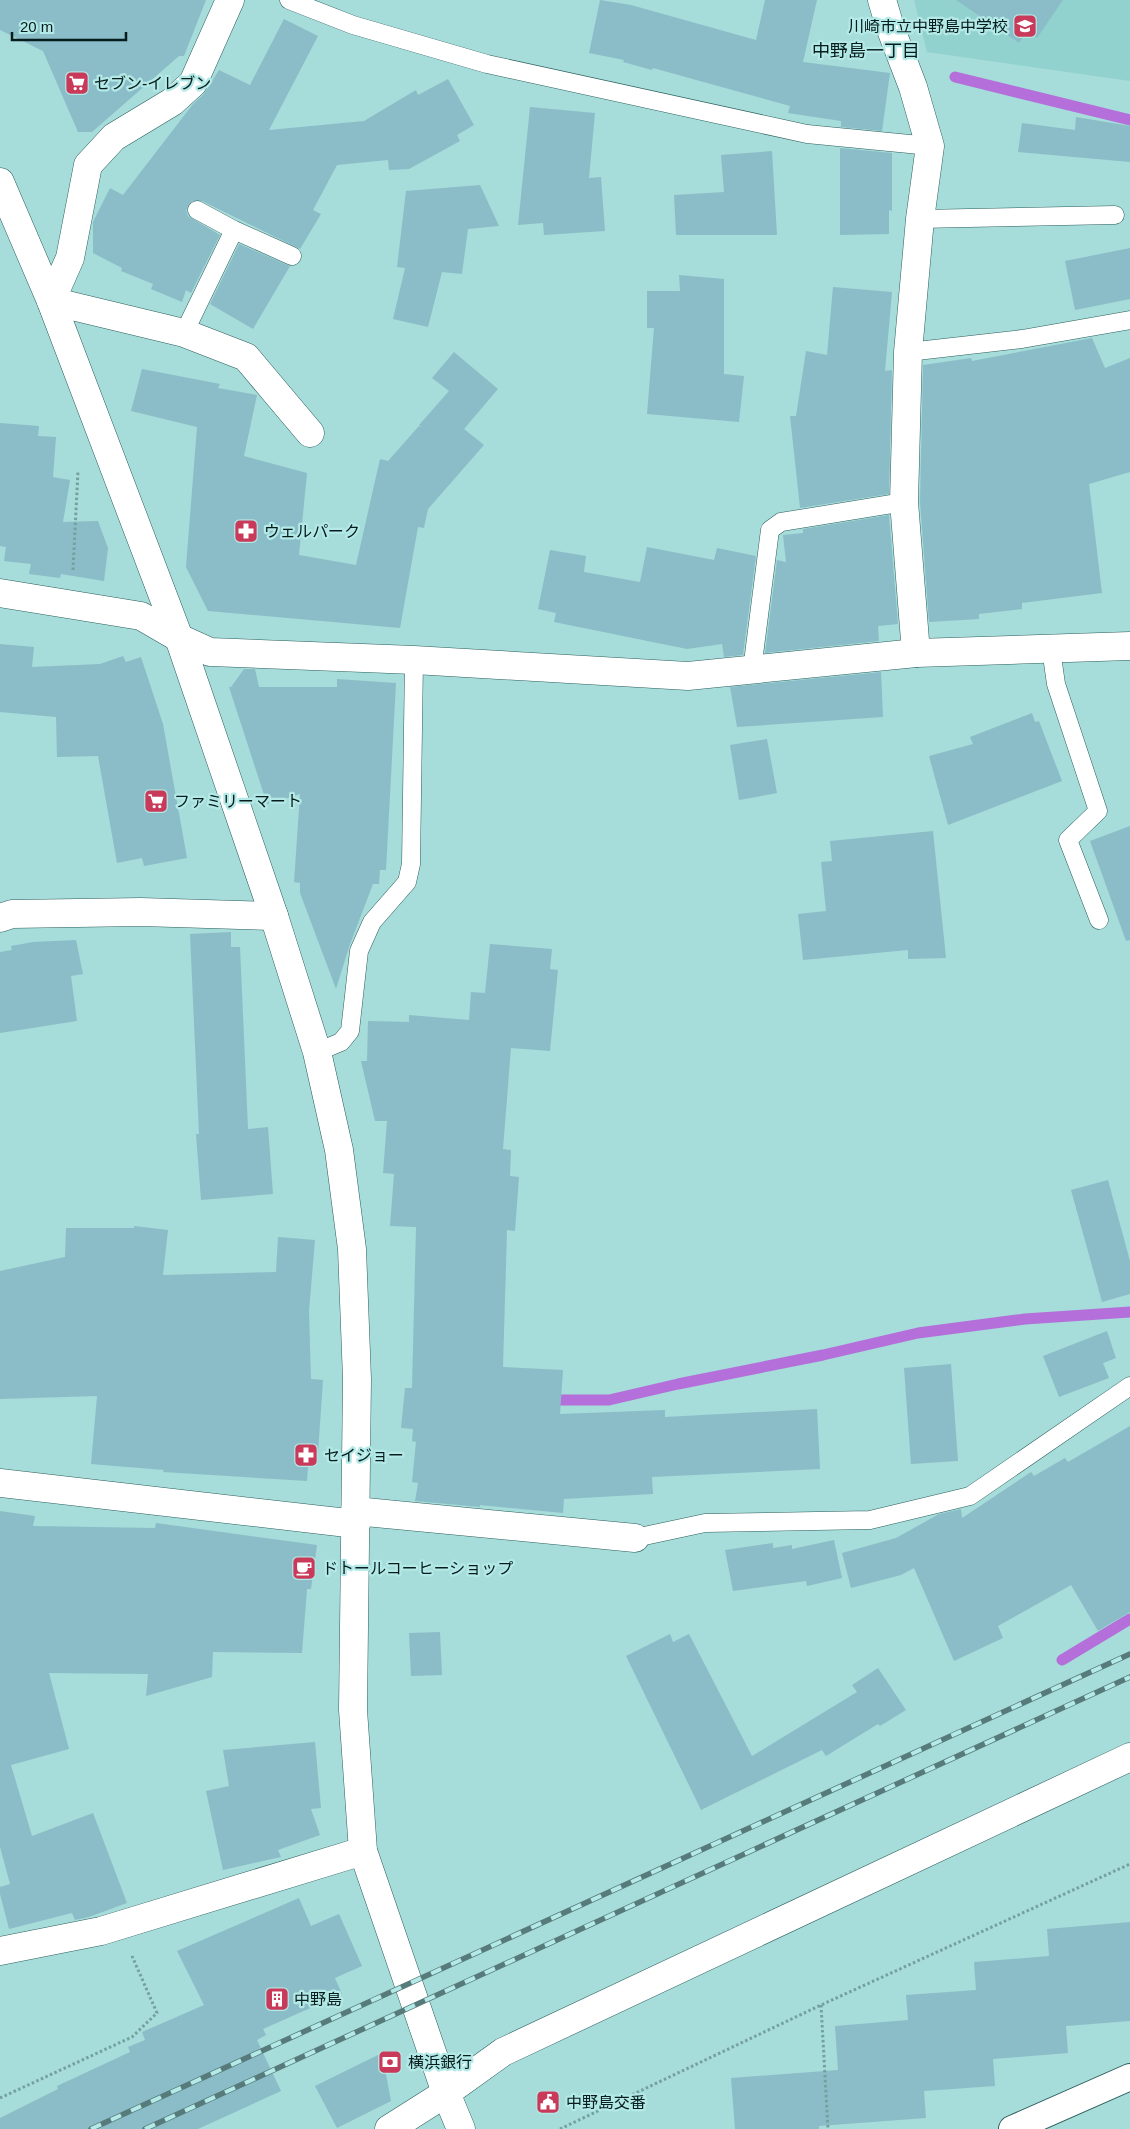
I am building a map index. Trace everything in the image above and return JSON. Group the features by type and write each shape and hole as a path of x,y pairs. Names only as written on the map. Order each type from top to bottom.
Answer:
{"street":[{"path":"882,0 890,27 913,87 930,146 920,219 908,352 904,502 916,653"},
{"path":"51,301 70,258 88,165 114,137 172,102 193,83 226,1"},
{"path":"0,182 51,301 179,638 274,916 317,1052 338,1150 352,1249 357,1379 353,1710 363,1851 446,2093 461,2129"},
{"path":"51,301 184,333 246,357 310,433"},
{"path":"0,593 141,616 179,638 210,652 414,660 688,676 916,653 1130,646"},
{"path":"0,918 12,914 141,912 274,916"},
{"path":"0,1483 355,1518 635,1538"},
{"path":"389,2129 446,2093 503,2052 1130,1758"},
{"path":"0,1951 101,1931 363,1851"},
{"path":"1012,2129 1130,2076"}],"lane":[{"path":"289,0 354,25 487,64 807,134 930,146"},
{"path":"197,210 234,230 292,256"},
{"path":"920,219 1115,215"},
{"path":"184,333 234,230"},
{"path":"908,352 1022,339 1130,320"},
{"path":"752,670 770,530 781,522 904,502"},
{"path":"1051,649 1056,684 1098,811 1068,840 1099,920"},
{"path":"317,1052 341,1042 350,1031 359,951 372,922 407,882 411,864 414,660"},
{"path":"635,1538 705,1523 870,1520 970,1496 1130,1386"}],"path":[{"path":"71,605 76,488 80,464"},
{"path":"560,2129 821,2005 1130,1864"},
{"path":"0,2098 132,2037 157,2013 119,1925"},
{"path":"821,2005 828,2129"}],"shaded area":[{"name":"川崎市立中野島中学校","path":"914,0 1130,0 1130,81 927,52"}],"building":[{"path":"0,0 206,0 184,56 179,56 92,132 78,132 43,51 0,30"},
{"path":"600,0 631,5 756,40 765,0 817,0 803,62 890,73 882,131 841,127 841,121 788,113 790,106 653,68 652,70 623,62 624,60 589,53"},
{"path":"956,0 1063,0 1037,38 1027,32 1019,43"},
{"path":"284,19 318,36 269,130 364,121 416,90 418,95 448,79 474,125 457,135 460,141 409,169 389,170 388,160 337,165 313,210 321,214 300,249 202,201 192,201 186,210 188,216 220,235 191,293 186,290 182,302 151,289 153,284 121,271 122,268 93,253 93,222 110,188 123,195 193,104 204,94 219,70 250,85"},
{"path":"530,107 595,113 589,178 601,177 605,231 544,235 543,223 518,225"},
{"path":"1076,117 1130,126 1130,162 1018,152 1022,123 1075,130"},
{"path":"840,148 892,153 892,211 889,210 889,234 840,235"},
{"path":"772,151 777,235 676,235 674,195 724,192 721,155"},
{"path":"480,185 499,226 468,229 462,274 442,272 428,327 393,319 405,268 397,267 406,191"},
{"path":"239,244 290,266 253,329 210,304"},
{"path":"1130,248 1130,299 1075,310 1065,261"},
{"path":"679,275 724,279 724,374 744,376 739,422 647,414 654,328 647,328 647,291 680,291"},
{"path":"833,287 892,292 885,371 892,370 889,494 800,508 790,416 796,416 806,351 827,355"},
{"path":"1092,338 1105,368 1130,358 1130,472 1089,484 1102,593 1022,603 1022,609 979,614 979,619 929,622 920,502 923,365 971,358 972,361"},
{"path":"454,352 498,389 464,429 484,445 428,509 424,528 418,527 400,628 208,611 186,567 197,427 131,411 142,369 220,384 218,388 257,395 244,456 307,473 299,555 356,565 380,459 388,461 419,426 422,427 419,425 449,391 432,378"},
{"path":"0,423 39,426 38,436 56,437 53,477 70,480 63,522 98,521 108,548 104,581 61,574 60,578 29,574 31,564 4,561 6,547 0,546"},
{"path":"889,515 898,624 878,626 879,641 765,653 777,560 786,562 783,535 803,533 803,529"},
{"path":"647,547 714,560 717,548 756,556 743,655 724,657 722,644 687,649 554,622 556,613 538,609 550,550 586,556 584,572 640,582"},
{"path":"0,644 34,647 32,667 100,664 123,656 126,662 141,657 163,724 187,858 144,866 142,858 117,863 98,756 57,757 56,717 0,712"},
{"path":"244,669 255,669 259,687 337,687 337,679 396,683 386,870 380,870 379,884 373,884 349,947 336,989 300,893 300,883 294,882 300,794 267,804 229,687 231,687"},
{"path":"881,672 883,717 737,727 730,687"},
{"path":"1032,713 1035,722 1039,721 1062,781 948,825 929,756 973,744 970,737"},
{"path":"767,739 777,793 739,800 730,745"},
{"path":"1130,826 1130,940 1126,941 1090,841"},
{"path":"933,831 946,958 908,959 908,950 803,960 798,914 826,911 821,862 832,861 830,841"},
{"path":"231,932 231,947 240,947 248,1129 268,1127 273,1194 201,1200 196,1134 199,1134 190,934"},
{"path":"76,940 83,974 71,976 77,1021 0,1033 0,952 12,950 11,946 33,942"},
{"path":"490,944 552,949 550,969 558,970 550,1051 511,1048 503,1149 511,1150 510,1176 519,1177 515,1231 507,1230 503,1367 563,1370 560,1414 665,1410 665,1417 817,1409 820,1469 652,1477 653,1494 564,1499 563,1513 415,1501 418,1483 412,1482 416,1442 412,1441 413,1429 401,1428 405,1388 412,1388 416,1227 390,1226 394,1174 383,1173 387,1121 375,1121 361,1061 367,1061 368,1021 409,1022 409,1015 469,1020 471,992 485,993"},
{"path":"1108,1180 1130,1261 1130,1294 1102,1302 1071,1190"},
{"path":"134,1226 168,1230 163,1275 276,1272 278,1237 315,1240 309,1311 311,1379 323,1380 318,1453 309,1452 307,1481 163,1472 164,1470 91,1464 97,1396 0,1399 0,1271 65,1257 66,1228 134,1228"},
{"path":"1107,1331 1116,1358 1103,1363 1109,1378 1059,1397 1043,1356"},
{"path":"951,1364 958,1461 911,1464 904,1368"},
{"path":"1130,1426 1130,1612 1098,1631 1071,1585 998,1626 1003,1638 954,1661 914,1568 901,1575 851,1588 842,1553 896,1538 939,1514 961,1509 962,1518 1031,1472 1034,1476 1065,1458 1068,1462"},
{"path":"0,1511 35,1516 33,1526 155,1528 156,1523 317,1545 311,1589 307,1589 302,1653 213,1652 212,1677 146,1696 148,1674 49,1673 69,1749 11,1765 32,1836 93,1813 127,1903 89,1917 75,1920 72,1913 9,1929 0,1894 0,1887 10,1884 0,1847"},
{"path":"834,1540 842,1578 807,1586 806,1581 733,1591 725,1550 773,1543 773,1548 792,1545 792,1549"},
{"path":"440,1632 442,1675 411,1676 409,1633"},
{"path":"670,1634 673,1642 689,1634 752,1756 857,1692 852,1685 878,1668 906,1710 880,1726 878,1724 826,1756 822,1750 701,1810 626,1656"},
{"path":"315,1742 321,1808 311,1809 320,1835 278,1850 281,1857 223,1870 206,1791 229,1786 223,1750"},
{"path":"299,1898 311,1926 339,1914 362,1966 335,1978 342,1994 263,2029 266,2035 257,2040 281,2091 198,2129 0,2129 0,2118 58,2089 57,2086 130,2052 128,2047 145,2040 142,2032 204,2005 177,1951"},
{"path":"1130,1922 1130,2021 1066,2026 1068,2053 993,2059 995,2086 924,2091 926,2118 819,2126 819,2129 735,2129 731,2078 838,2070 835,2026 908,2020 906,1995 976,1990 974,1962 1049,1956 1047,1929"},
{"path":"382,2053 391,2101 337,2128 315,2086"}],"waterway":[{"path":"955,77 1130,120"},
{"path":"546,1400 609,1400 918,1333 1025,1319 1130,1312"},
{"path":"1062,1660 1130,1619"}],"railway":[{"path":"91,2129 1130,1654"},
{"path":"145,2129 1130,1677"}],"place":[{"name":"川崎市立中野島中学校","path":"1025,26"},
{"name":"セブン-イレブン","path":"77,83"},
{"name":"ウェルパーク","path":"246,531"},
{"name":"ファミリーマート","path":"156,801"},
{"name":"セイジョー","path":"306,1455"},
{"name":"ドトールコーヒーショップ","path":"304,1568"},
{"name":"中野島","path":"277,1999"},
{"name":"横浜銀行","path":"390,2062"},
{"name":"中野島交番","path":"548,2102"}],"district":[{"name":"中野島一丁目","path":"866,51"}]}
